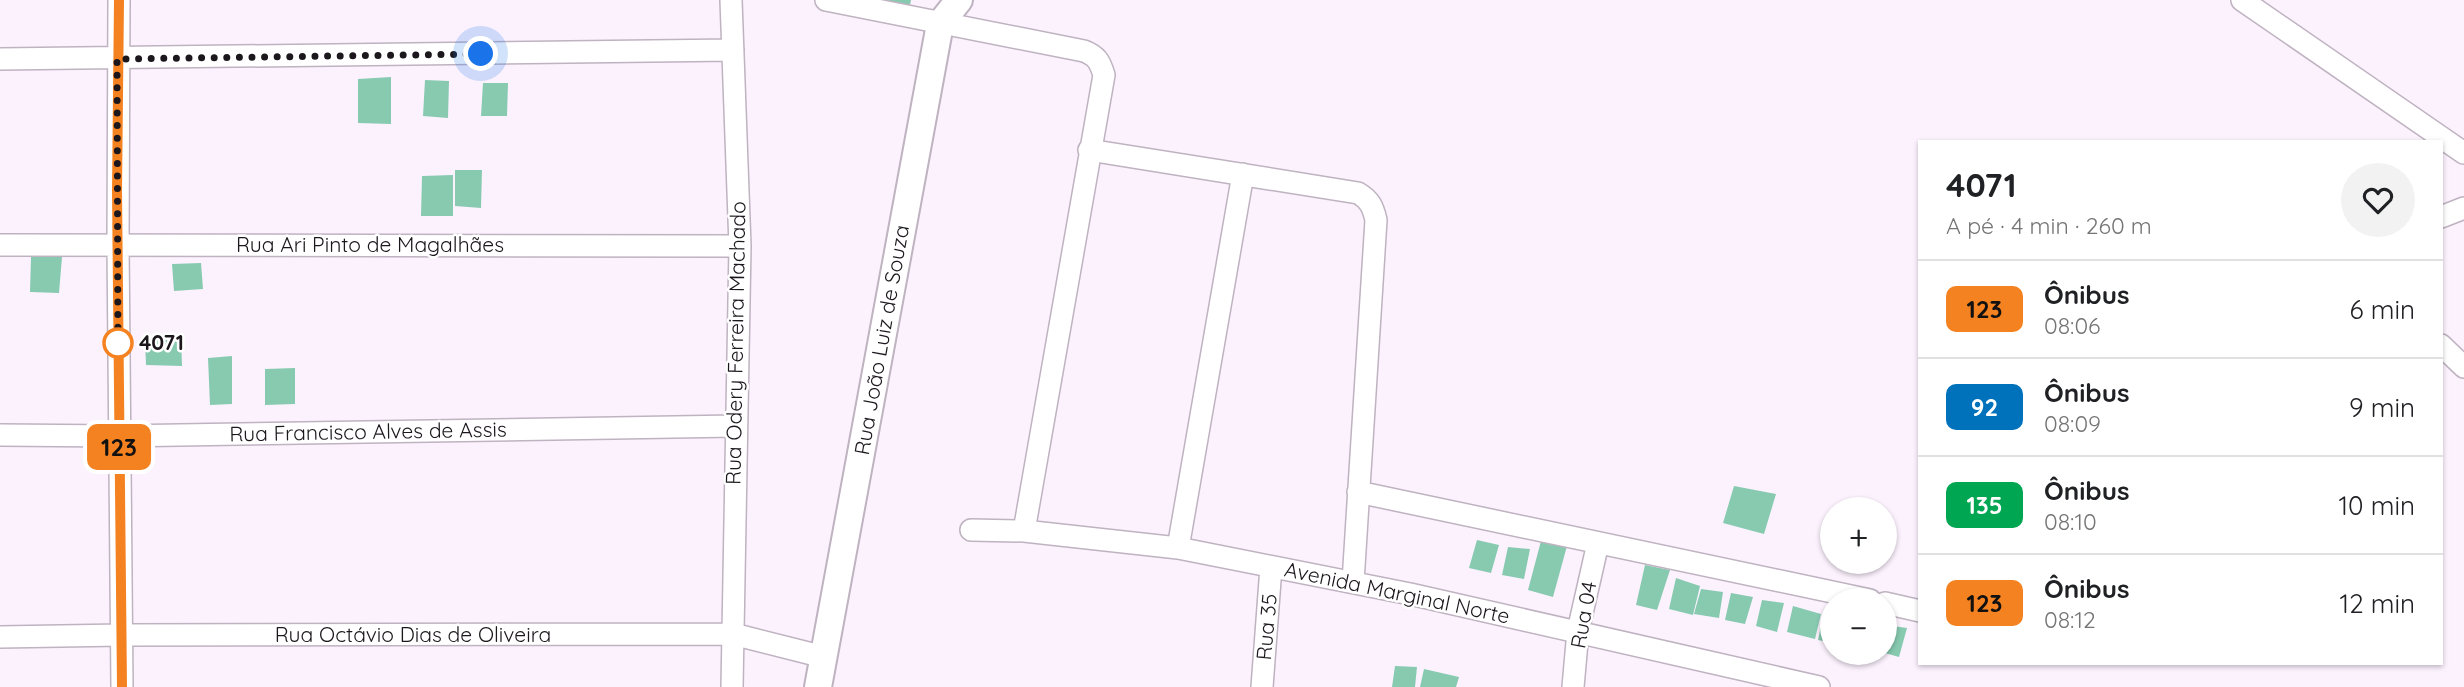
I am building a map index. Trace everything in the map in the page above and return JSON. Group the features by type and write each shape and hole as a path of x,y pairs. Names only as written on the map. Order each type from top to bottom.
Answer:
{"street":[{"path":"119,0 117,59 122,687"},
{"name":"Rua Odery Ferreira Machado","path":"731,0 740,246 732,687"},
{"path":"826,0 1084,51 1095,55 1104,75 1024,531"},
{"name":"Rua João Luiz de Souza","path":"818,687 940,24 959,0"},
{"path":"2242,0 2464,153"},
{"path":"0,59 733,50"},
{"path":"1089,150 1358,193 1367,198 1373,207 1376,220 1353,582"},
{"path":"1178,548 1243,174"},
{"path":"2443,216 2464,208"},
{"name":"Rua Ari Pinto de Magalhães","path":"0,245 740,246"},
{"path":"2443,347 2464,367"},
{"name":"Rua Francisco Alves de Assis","path":"0,435 119,436 735,426"},
{"path":"1358,492 1820,590"},
{"name":"Avenida Marginal Norte","path":"971,530 1024,531 1178,548 1353,582 1819,687"},
{"name":"Rua 04","path":"1573,687 1578,631 1598,543"},
{"name":"Rua 35","path":"1262,687 1272,567"},
{"path":"1897,606 1918,611"},
{"name":"Rua Octávio Dias de Oliveira","path":"0,637 733,634 824,657"},
{"path":"818,687 826,687"}],"building":[{"path":"886,0 911,0 910,5"},
{"path":"391,77 391,124 358,123 358,79"},
{"path":"425,80 449,81 448,118 423,116"},
{"path":"483,83 508,83 507,116 481,116"},
{"path":"455,170 482,170 481,208 455,206"},
{"path":"453,175 453,216 421,216 422,176"},
{"path":"31,257 62,257 59,293 30,292"},
{"path":"201,263 203,289 174,291 172,264"},
{"path":"181,336 182,366 146,365 145,338"},
{"path":"232,356 232,404 210,405 208,358"},
{"path":"295,368 295,404 265,405 265,369"},
{"path":"1734,486 1776,494 1764,534 1723,523"},
{"path":"1477,540 1499,545 1491,573 1469,568"},
{"path":"1541,541 1567,546 1553,597 1528,590"},
{"path":"1508,547 1530,549 1524,579 1502,575"},
{"path":"1645,565 1670,570 1657,610 1636,605"},
{"path":"1676,578 1700,586 1693,615 1669,609"},
{"path":"1701,589 1723,592 1719,618 1694,614"},
{"path":"1731,593 1753,597 1745,624 1725,620"},
{"path":"1762,600 1784,603 1777,632 1756,626"},
{"path":"1793,606 1820,614 1815,639 1787,632"},
{"path":"1897,627 1907,628 1897,656"},
{"path":"1395,666 1417,667 1415,687 1392,687"},
{"path":"1424,669 1459,677 1456,687 1420,687"}],"bus line":[{"name":"123","path":"119,0 117,191 122,687"}],"place":[{"name":"4071","path":"118,343"}],"route":[{"path":"118,343 118,354 117,59 481,54"}]}
